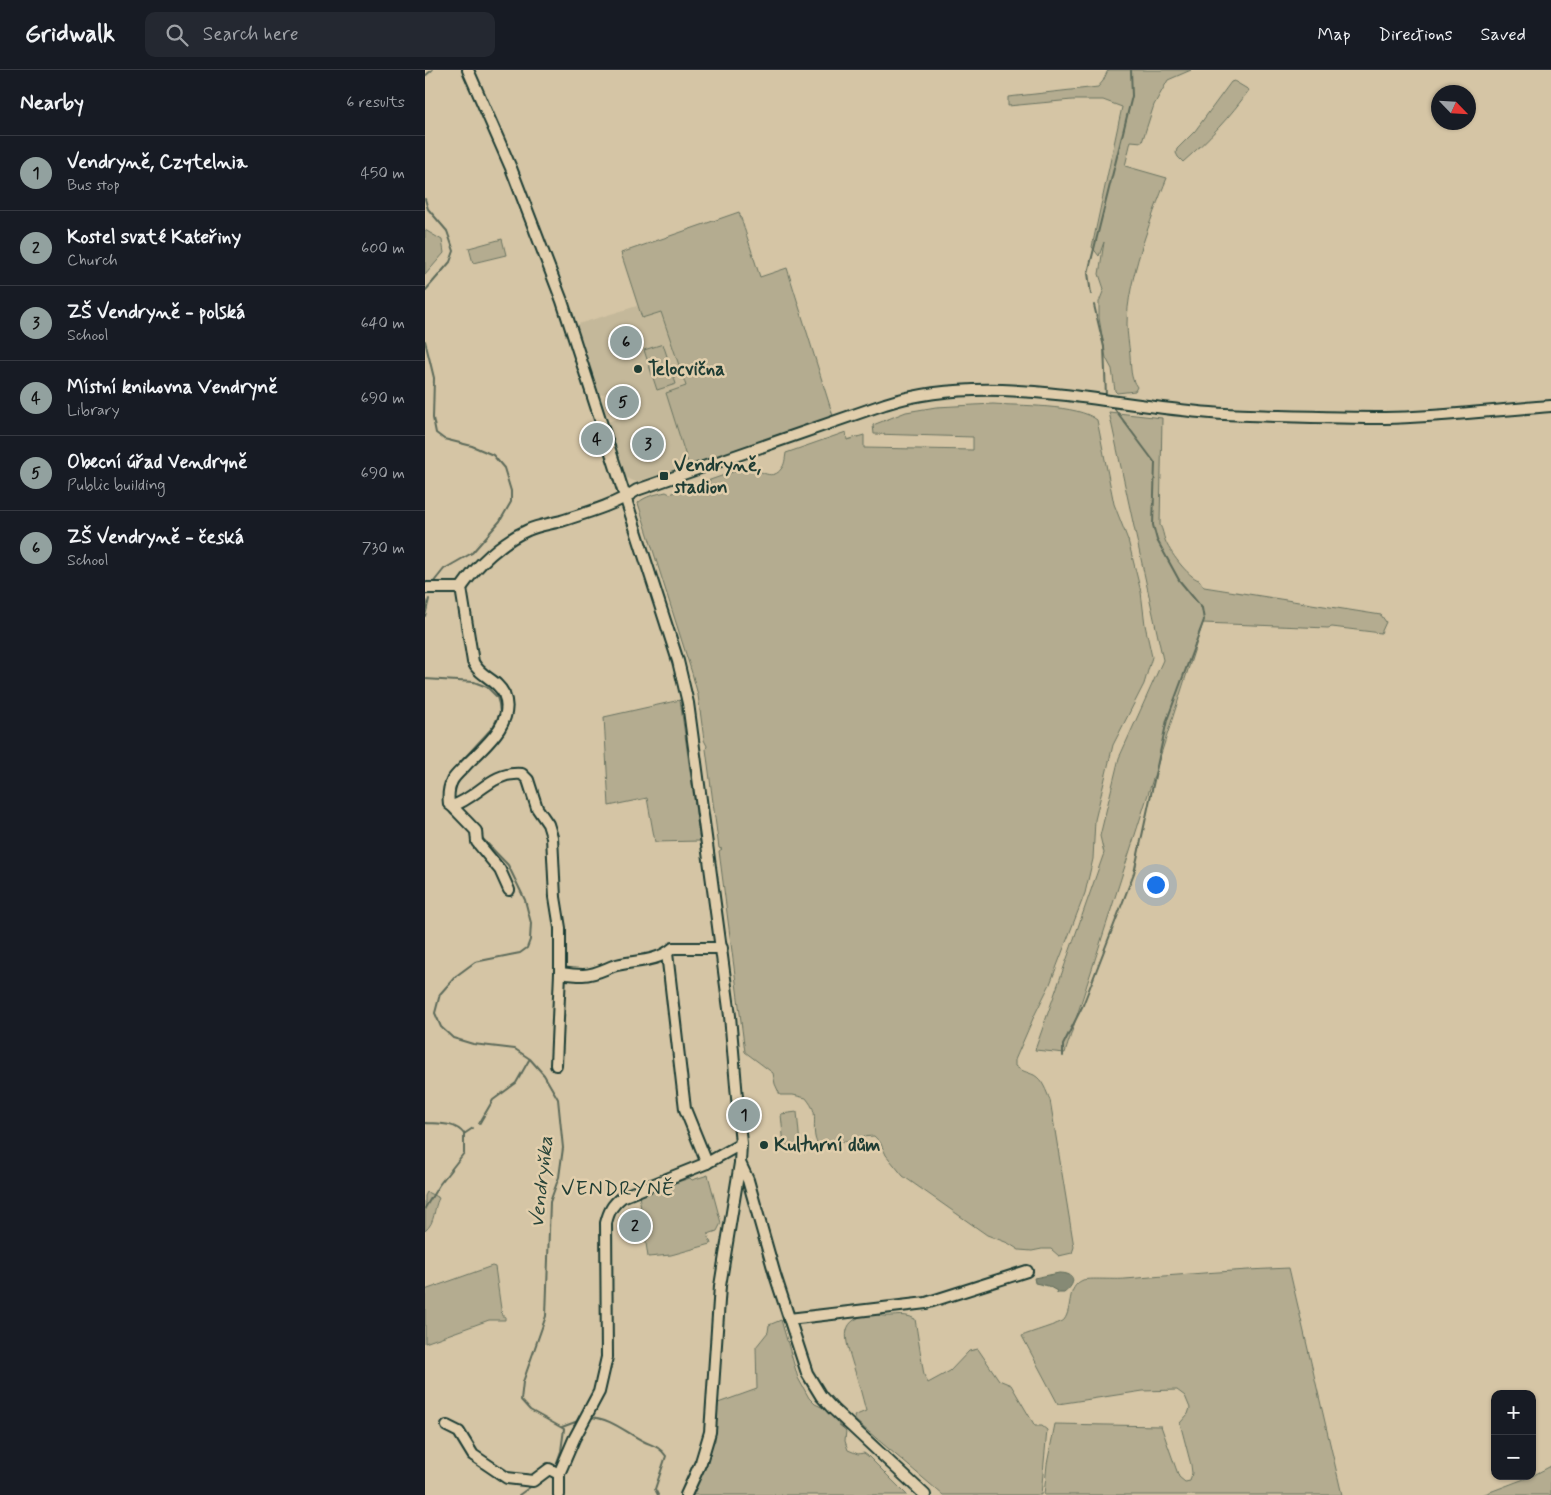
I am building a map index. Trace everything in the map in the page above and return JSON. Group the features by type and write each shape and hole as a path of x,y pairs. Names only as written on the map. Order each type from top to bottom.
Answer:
{"street":[{"path":"468,70 511,168 562,301 678,661 688,704 722,948 736,1071 741,1144 740,1163 720,1286 710,1432 704,1456 686,1495"},
{"path":"509,890 500,870 476,835 449,804 448,792 453,779 499,730 507,711 505,695 498,684 477,670 473,662 461,588 471,574 512,538 529,529 562,521 625,498 637,490 812,428 903,398 933,393 997,390 1042,392 1211,413 1385,418 1551,406"},
{"path":"425,588 461,588"},
{"path":"452,806 459,804 495,778 518,773 528,780 537,808 548,824 552,837 555,897 560,928 556,1065"},
{"path":"559,973 584,975 597,973 615,966 640,962 667,953 673,948 722,948"},
{"path":"667,953 685,1109 707,1163"},
{"path":"559,1495 559,1474 574,1438 599,1392 607,1357 606,1223 609,1211 614,1203 622,1197 707,1163 741,1144"},
{"path":"740,1163 748,1180 807,1373 821,1396 925,1495"},
{"path":"789,1319 926,1303 1027,1271"},
{"path":"447,1426 459,1432 473,1455 507,1478 533,1481 549,1470 559,1474"}],"shaded area":[{"path":"1108,70 1191,70 1168,80 1154,105 1142,142 1131,141 1125,166 1167,178 1141,250 1128,307 1127,328 1131,372 1137,387 1135,391 1117,393 1115,391 1112,369 1106,358 1099,318 1099,302 1104,289 1099,274 1104,242 1099,256 1092,247 1122,107 1103,100 1072,100 1008,106 1008,97 1098,87"},
{"path":"1234,81 1249,90 1218,128 1183,162 1176,153 1177,149 1195,131 1231,82"},
{"path":"739,212 760,277 787,268 833,416 689,466 666,393 686,386 661,312 642,318 621,253"},
{"path":"425,230 442,240 444,253 425,275"},
{"path":"502,239 506,255 473,263 469,248"},
{"path":"637,306 642,318 661,312 686,386 666,393 689,466 636,482 625,477 607,422 640,411 632,386 599,395 575,325"},
{"path":"663,344 676,384 657,390 644,350"},
{"path":"993,404 1062,408 1088,415 1097,420 1114,504 1128,540 1141,592 1145,625 1152,657 1144,684 1113,745 1095,820 1093,859 1085,893 1050,984 1015,1060 1015,1066 1040,1080 1050,1100 1074,1247 1072,1253 1059,1256 1051,1249 1019,1250 1008,1243 987,1235 903,1176 874,1136 861,1137 820,1147 815,1135 813,1110 806,1098 780,1095 773,1073 745,1052 719,851 722,849 719,848 707,746 704,740 698,695 638,503 651,496 666,492 670,494 753,465 763,473 775,474 782,467 786,453 846,432 847,440 864,435 864,448 973,450 973,437 874,434 873,425 906,412 936,407"},
{"path":"1109,412 1162,418 1160,525 1167,545 1175,557 1184,569 1199,580 1204,587 1381,615 1386,622 1381,633 1332,627 1203,623 1065,1053 1035,1050 1104,853 1100,836 1119,758 1163,660"},
{"path":"680,700 700,841 655,842 647,798 609,806 604,717"},
{"path":"797,1112 800,1144 784,1146 781,1114"},
{"path":"708,1175 721,1223 717,1231 708,1234 711,1244 671,1255 648,1257 639,1195 690,1178 692,1180"},
{"path":"427,1192 439,1198 433,1220 425,1231 425,1196"},
{"path":"492,1266 495,1267 502,1316 505,1316 505,1320 489,1320 425,1343 425,1290"},
{"path":"1289,1268 1342,1495 1044,1495 1047,1464 1055,1424 1161,1426 1179,1477 1185,1482 1190,1481 1192,1473 1180,1423 1188,1414 1190,1408 1185,1396 1177,1390 1143,1391 1058,1404 1022,1336 1064,1320 1072,1293 1078,1283 1086,1279 1121,1279"},
{"path":"1059,1273 1069,1275 1073,1280 1071,1286 1064,1293 1057,1293 1057,1291 1048,1286 1035,1283 1034,1278"},
{"path":"875,1314 880,1316 905,1316 915,1319 924,1375 928,1383 950,1371 969,1351 978,1349 999,1380 1011,1385 1035,1426 1042,1426 1047,1430 1041,1495 943,1495 856,1421 854,1416 866,1411 846,1338 847,1331 849,1325 854,1320"},
{"path":"781,1320 798,1378 809,1398 815,1404 830,1411 835,1416 839,1425 846,1430 845,1441 848,1450 858,1454 864,1453 868,1456 907,1495 691,1495 710,1446 715,1441 718,1403 757,1389 756,1347 768,1332 769,1325"},
{"path":"1551,1466 1551,1495 1482,1495 1521,1480 1536,1480 1536,1474"}],"waterway":[{"name":"Vendryňka","path":"425,76 432,70"},
{"path":"1091,294 1088,273 1132,96 1131,70"},
{"name":"Vendryňka","path":"425,199 428,209 447,231 454,251 450,262 425,291"},
{"path":"1094,305 1104,347 1106,396"},
{"name":"Vendryňka","path":"425,341 434,378 433,418 436,433 444,439 472,446 493,455 504,468 511,491 511,502 500,521 472,553 444,569 432,584"},
{"path":"1063,1056 1063,1045 1083,1005 1134,873 1167,720 1204,620 1202,608 1179,580 1157,540 1153,525 1155,463 1111,404"},
{"name":"Vendryňka","path":"425,616 429,599"},
{"name":"Vendryňka","path":"425,679 474,682 487,687 497,697 499,704 500,713 493,727 447,777 446,784"},
{"name":"Vendryňka","path":"447,808 459,820"},
{"name":"Vendryňka","path":"481,837 508,865 525,900 531,923 530,940 527,948 520,953 475,962 456,976 440,994 435,1013 441,1027 453,1038 473,1044 515,1049 530,1059 544,1075 558,1099 563,1148 559,1177 550,1202 546,1316 523,1382 521,1400 530,1410 564,1429 561,1451 555,1468"},
{"path":"479,1124 493,1100 516,1083 529,1060"},
{"path":"425,1123 456,1127 464,1134"},
{"path":"425,1208 439,1185 464,1153 464,1134 473,1128"},
{"path":"589,1417 611,1423 661,1450 666,1456 655,1489 658,1495"},
{"path":"562,1427 578,1421"},
{"name":"Vendryňka","path":"519,1495 533,1485"}],"place":[{"name":"ZŠ Vendryně - česká","path":"626,342"},
{"name":"Telocvična","path":"638,369"},
{"name":"Obecní úřad Vendryně","path":"623,402"},
{"name":"Místní knihovna Vendryně","path":"597,439"},
{"name":"ZŠ Vendryně - polská","path":"648,444"},
{"name":"Vendryně, stadion","path":"664,476"},
{"name":"Vendryně, Czytelnia","path":"744,1115"},
{"name":"Kulturní dům","path":"764,1145"},
{"name":"Kostel svaté Kateřiny","path":"635,1226"}],"district":[{"name":"VENDRYNĚ","path":"618,1189"}]}
